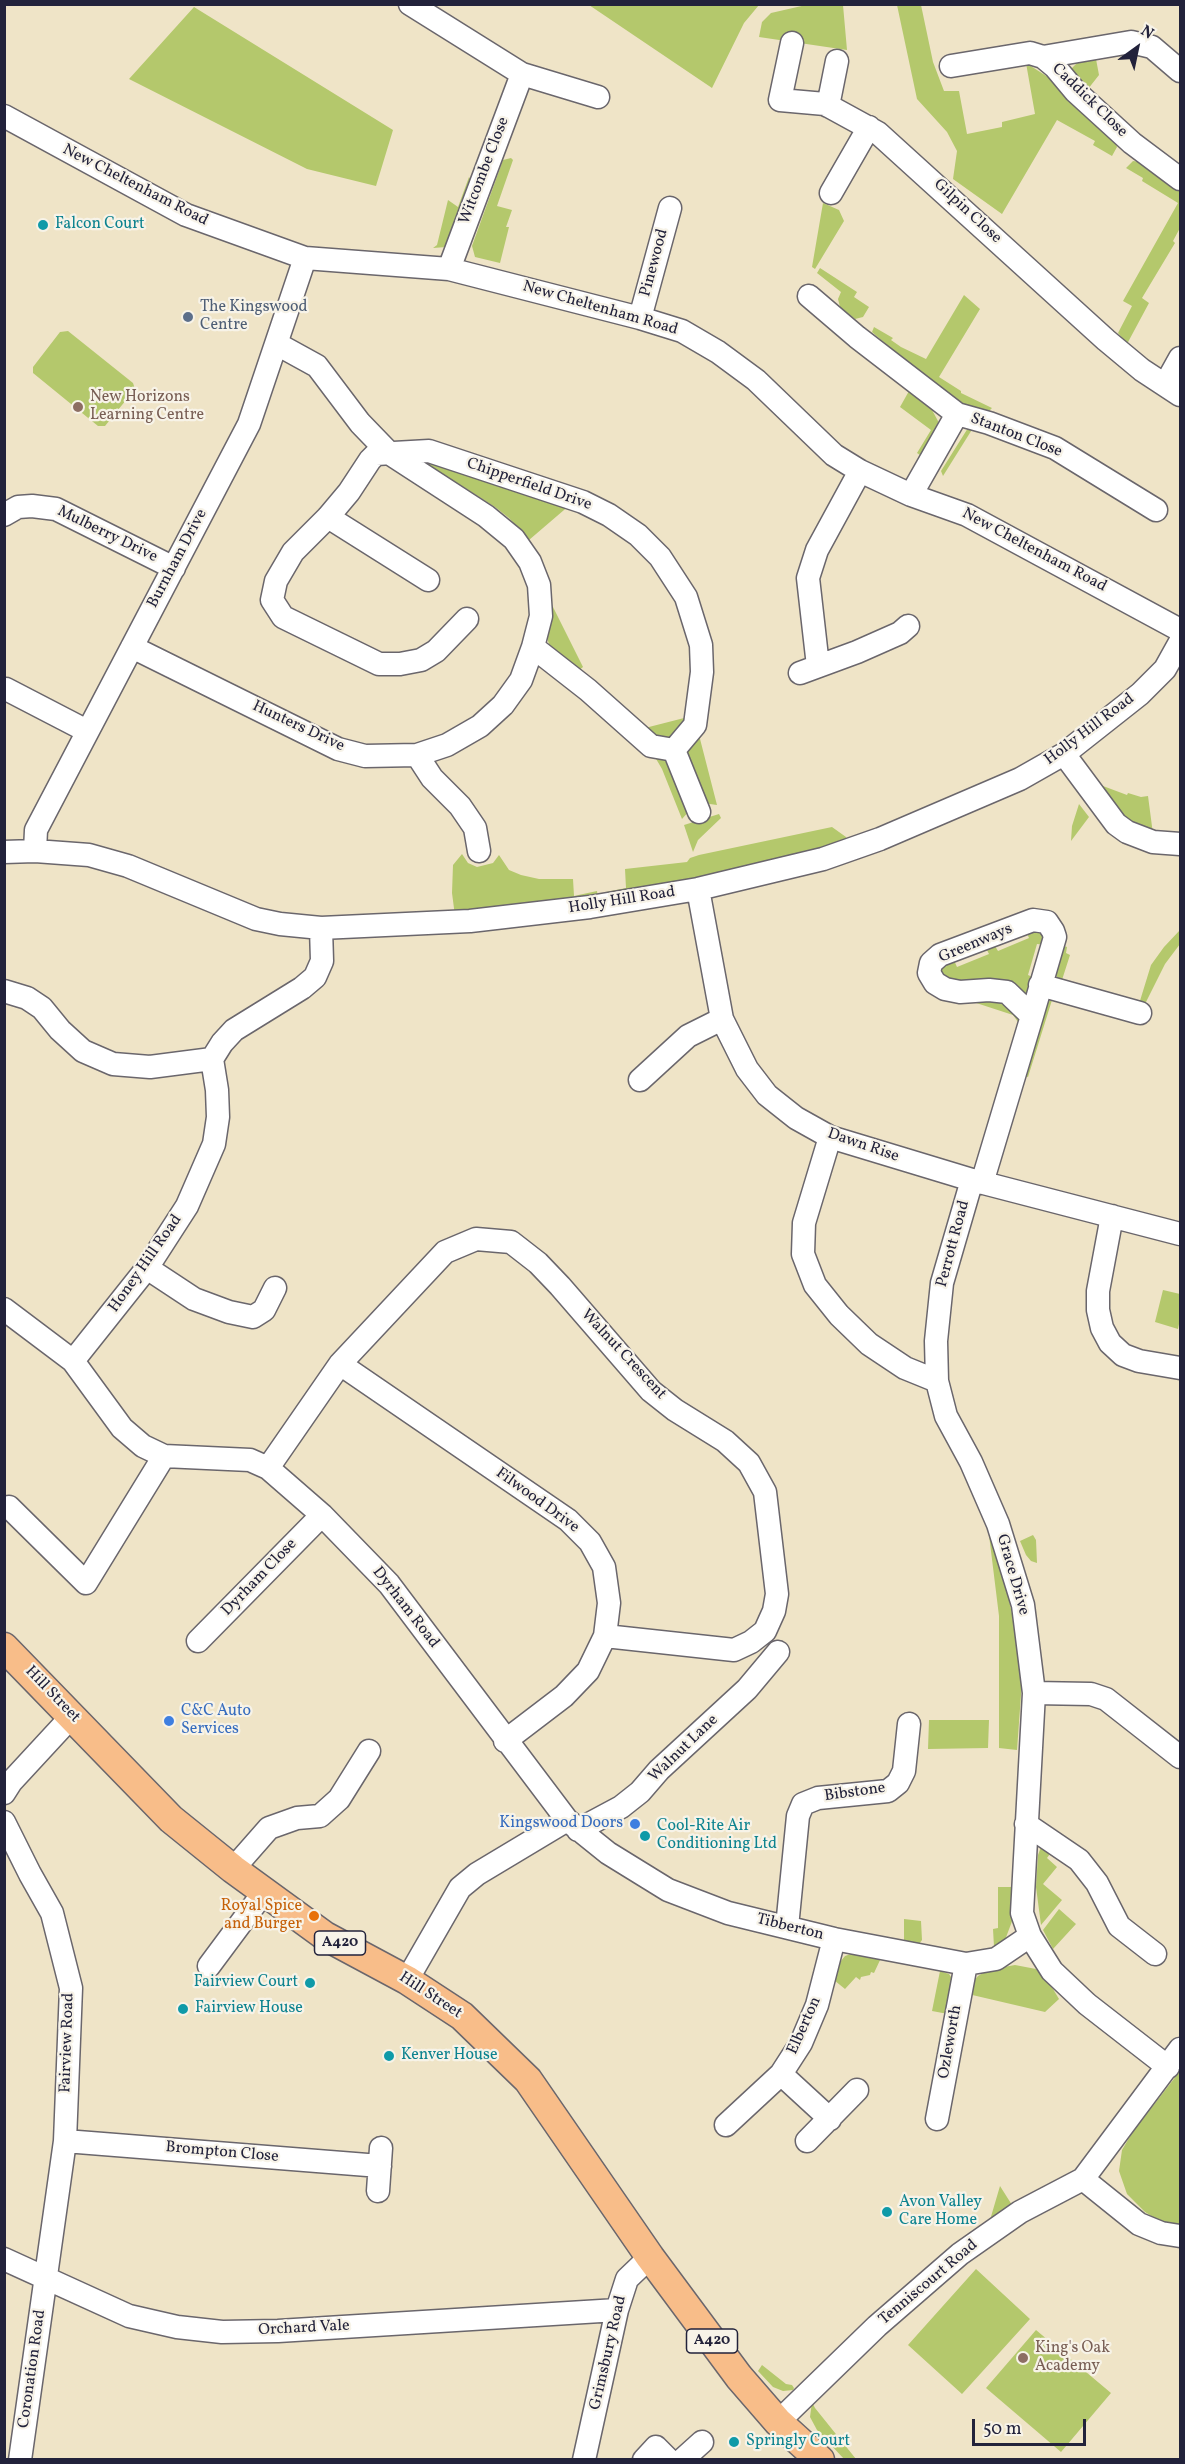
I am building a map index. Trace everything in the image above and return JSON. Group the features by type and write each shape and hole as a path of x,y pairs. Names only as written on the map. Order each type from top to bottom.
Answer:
{"main road":[{"name":"Hill Street","path":"4,1647 171,1819 232,1869 326,1936 407,1980 462,2016 528,2080 650,2257 739,2377 778,2422"},
{"name":"A420","path":"778,2422 820,2460"}],"street":[{"path":"410,4 522,74 598,97"},
{"path":"1043,57 1131,42 1152,47 1180,71"},
{"name":"Gilpin Close","path":"792,43 780,100 828,106 869,127 911,161 1106,340 1142,370 1173,390"},
{"name":"Caddick Close","path":"951,66 1030,53 1043,57 1055,66 1075,91 1132,143 1180,179"},
{"path":"828,106 837,61"},
{"name":"Witcombe Close","path":"449,268 522,74"},
{"name":"New Cheltenham Road","path":"4,116 186,215 305,258 449,268 682,331 718,352 756,380 834,455 860,471 911,495 967,515 1180,630"},
{"path":"831,193 869,127"},
{"name":"Pinewood","path":"640,318 670,208"},
{"name":"Burnham Drive","path":"35,850 36,830 249,424 278,344 305,258"},
{"name":"Stanton Close","path":"809,296 957,414 989,423 1055,448 1141,489 1156,510"},
{"name":"Chipperfield Drive","path":"278,344 316,366 354,417 389,453 486,516 514,539 530,562 539,585 541,616 533,647"},
{"path":"1173,390 1180,358"},
{"name":"Stanton Close","path":"911,495 957,414"},
{"name":"Chipperfield Drive","path":"389,453 429,451 583,502 609,515 638,535 660,557 686,597 701,645 702,672 695,725 674,750"},
{"path":"389,453 376,454 370,459 328,517 293,552 276,581 272,600 284,617 379,664 400,664 421,660 435,651 467,619"},
{"path":"860,471 817,550 808,578 809,669 857,652 900,633 908,626"},
{"name":"Mulberry Drive","path":"4,514 18,507 56,509 174,568"},
{"path":"328,517 428,580"},
{"name":"Holly Hill Road","path":"4,852 35,850 89,855 128,866 256,919 321,928 470,921 591,907 698,890 823,859 880,839 1020,779 1064,754 1140,694 1165,669 1180,630"},
{"name":"Hunters Drive","path":"132,647 338,749 365,756 417,755 447,745 480,726 503,705 521,680 533,647"},
{"path":"533,647 588,690 651,746 674,750 699,812"},
{"path":"6,689 87,731"},
{"path":"1064,754 1116,824 1127,832 1152,842 1180,844"},
{"path":"417,755 432,778 459,806 475,828 479,852"},
{"name":"Dawn Rise","path":"698,890 722,1019 747,1069 767,1095 796,1118 830,1137 977,1181 1180,1234"},
{"name":"Greenways","path":"977,1181 1032,1016 1055,937 1051,927 1041,920 1033,920 940,955 932,963 929,973 934,983 945,989 960,992 989,990 1007,992 1032,1016"},
{"path":"4,992 27,998 35,1003 82,1051 113,1064 150,1067 212,1059 234,1030 302,988 315,977 322,961 321,928"},
{"path":"1040,985 1146,1015"},
{"path":"640,1080 688,1036 722,1019"},
{"name":"Honey Hill Road","path":"73,1361 147,1268 187,1206 214,1144 218,1117 212,1059"},
{"path":"830,1137 804,1223 803,1254 815,1285 839,1315 869,1344 905,1368 937,1381"},
{"name":"Perrott Road","path":"937,1381 936,1341 942,1283 977,1181"},
{"path":"1112,1216 1098,1291 1098,1311 1102,1328 1110,1343 1123,1354 1139,1361 1180,1368"},
{"name":"Walnut Crescent","path":"268,1468 340,1364 445,1252 476,1239 511,1242 546,1271 651,1390 675,1410 725,1441 749,1463 765,1492 777,1594 774,1611 765,1630 751,1642 734,1650 605,1636"},
{"path":"147,1268 194,1299 229,1312 253,1317 264,1310 275,1288"},
{"path":"4,1309 73,1361 122,1428 143,1446 164,1456 86,1583 9,1507"},
{"name":"Filwood Drive","path":"340,1364 568,1520 590,1542 604,1567 609,1603 605,1636 588,1671 564,1696 505,1741"},
{"name":"Grace Drive","path":"937,1381 946,1416 971,1462 998,1524 1023,1605 1034,1693 1022,1913 1030,1936 1052,1971 1087,2004 1174,2058"},
{"name":"Dyrham Road","path":"164,1456 250,1460 268,1468 322,1515 389,1584 505,1741 572,1825"},
{"name":"Dyrham Close","path":"198,1641 322,1515"},
{"name":"Walnut Lane","path":"407,1980 460,1888 477,1874 572,1825 621,1807 640,1792 659,1770 747,1689 778,1652"},
{"path":"1034,1693 1091,1694 1106,1699 1180,1757"},
{"path":"4,1793 11,1782 72,1716"},
{"name":"Bibstone","path":"787,1928 798,1816 803,1804 818,1798 888,1791 898,1783 904,1771 909,1724"},
{"path":"232,1869 269,1828 297,1818 320,1816 339,1799 369,1751"},
{"name":"Fairview Road","path":"4,1822 52,1913 71,1988 65,2141 46,2278"},
{"path":"1026,1824 1079,1860 1097,1884 1119,1926 1155,1954"},
{"name":"Tibberton","path":"572,1825 608,1853 668,1890 728,1913 787,1928 966,1964 996,1959 1030,1936"},
{"path":"209,1966 264,1892"},
{"name":"Elberton","path":"726,2125 781,2074 801,2043 818,2004 834,1939"},
{"name":"Ozleworth","path":"937,2119 966,1964"},
{"name":"Tenniscourt Road","path":"778,2422 877,2326 960,2254 1020,2212 1083,2179 1174,2058"},
{"path":"781,2074 830,2119"},
{"path":"807,2141 857,2090"},
{"name":"Brompton Close","path":"65,2141 380,2157 378,2191"},
{"path":"1083,2179 1139,2224 1161,2233 1180,2236"},
{"name":"Grimsbury Road","path":"584,2460 617,2310 627,2279 650,2257"},
{"name":"Orchard Vale","path":"4,2259 129,2316 177,2327 222,2332 278,2331 617,2310"},
{"name":"Coronation Road","path":"20,2460 46,2278"},
{"path":"682,2460 702,2442"},
{"path":"644,2460 656,2447 669,2460"}],"green space":[{"path":"589,5 759,5 744,23 712,88"},
{"path":"806,5 843,5 847,50 759,37 762,22 771,13"},
{"path":"897,5 921,5 933,62 944,91 959,91 967,134 1002,127 1002,122 1035,114 1026,63 1051,79 1116,144 1117,147 1112,156 1093,145 1095,141 1057,120 1002,214 953,179 957,151 947,132 917,99"},
{"path":"194,7 393,130 376,186 307,169 129,79"},
{"path":"1096,59 1099,75 1088,89 1070,70 1077,63"},
{"path":"511,158 513,160 497,206 512,210 506,227 509,227 500,263 475,257 472,246 503,160"},
{"path":"1133,161 1141,162 1180,192 1180,228 1173,241 1175,243 1142,298 1149,303 1127,344 1118,333 1132,306 1123,301 1178,203 1142,181 1143,178 1126,168"},
{"path":"469,177 472,182 446,247 433,248 437,245 448,200 458,207"},
{"path":"823,203 839,210 844,221 815,269 812,267"},
{"path":"820,268 857,292 854,297 869,307 863,317 855,319 840,307 838,299 841,292 817,273"},
{"path":"964,295 980,309 939,377 961,393 992,408 987,413 962,410 872,332 874,327 893,338 891,340 901,347 926,359"},
{"path":"68,331 133,383 135,389 105,426 98,426 33,373 33,367 60,332"},
{"path":"909,391 932,410 938,421 938,429 923,457 917,453 931,430 900,407"},
{"path":"968,428 973,428 943,476 941,471"},
{"path":"429,459 571,504 529,540 509,518 495,507 429,465"},
{"path":"550,601 583,667 577,672 551,650 547,638"},
{"path":"688,717 671,738 656,736 645,728"},
{"path":"699,735 717,805 703,803 685,758 687,747"},
{"path":"652,752 671,760 690,810 682,819 662,769"},
{"path":"1103,786 1127,795 1128,793 1141,797 1148,796 1153,834 1127,823 1097,787"},
{"path":"1079,804 1089,817 1071,841 1072,826"},
{"path":"719,814 721,818 698,840 693,852 684,825"},
{"path":"832,827 846,837 848,845 607,898 606,892 626,888 625,869 687,862 690,858 699,855"},
{"path":"462,854 468,863 477,867 493,863 499,855 509,870 521,875 539,879 573,879 574,896 597,891 598,899 455,916 452,893 453,865"},
{"path":"1040,925 1047,945 1037,944 1028,975 1037,979 1027,996 944,980 940,970 952,956 957,967 989,954 984,944 992,941 998,951 1029,938 1025,929"},
{"path":"1180,930 1180,944 1165,964 1146,1002 1139,1004 1151,965"},
{"path":"1061,945 1067,947 1066,953 1070,955 1061,983 1054,972"},
{"path":"964,999 1013,1001 1023,1029 1013,1015"},
{"path":"1052,1000 1028,1077 1022,1076 1045,1003"},
{"path":"1163,1290 1180,1294 1178,1329 1155,1322"},
{"path":"989,1535 999,1552 1012,1614 1022,1681 1017,1750 999,1748 999,1616"},
{"path":"1033,1535 1036,1540 1037,1563 1031,1561 1026,1555 1020,1541"},
{"path":"929,1720 989,1720 988,1748 928,1749"},
{"path":"1041,1847 1055,1847 1047,1858 1057,1867 1043,1884 1062,1900 1041,1925 1036,1887 1038,1855"},
{"path":"998,1887 1012,1887 1014,1916 1005,1940 994,1947 993,1929 998,1928"},
{"path":"1059,1909 1076,1924 1053,1949 1043,1930"},
{"path":"904,1919 921,1921 922,1940 919,1944 904,1941"},
{"path":"854,1953 881,1958 874,1973 871,1972 870,1975 861,1977 860,1980 856,1977 845,1989 829,1976 845,1956"},
{"path":"1015,1965 1036,1969 1053,1989 1059,1999 1045,2012 968,1994 970,1985 978,1976 988,1970"},
{"path":"940,1971 949,1974 953,1980 948,2014 932,2011"},
{"path":"1180,2071 1180,2226 1167,2226 1145,2212 1127,2194 1119,2171 1122,2150 1132,2133"},
{"path":"1000,2186 1012,2205 990,2220"},
{"path":"976,2269 1030,2319 962,2394 908,2345"},
{"path":"1036,2330 1111,2393 1061,2452 986,2388"},
{"path":"762,2365 786,2384 792,2385 793,2390 783,2391 773,2387 758,2371"},
{"path":"812,2402 856,2459 844,2459 817,2430 810,2417"}],"place":[{"name":"Falcon Court","path":"43,225"},
{"name":"The Kingswood Centre","path":"188,317"},
{"name":"New Horizons Learning Centre","path":"78,407"},
{"name":"C&C Auto Services","path":"169,1721"},
{"name":"Kingswood Doors","path":"635,1824"},
{"name":"Cool-Rite Air Conditioning Ltd","path":"645,1836"},
{"name":"Royal Spice and Burger","path":"314,1916"},
{"name":"Fairview Court","path":"310,1983"},
{"name":"Fairview House","path":"183,2009"},
{"name":"Kenver House","path":"389,2056"},
{"name":"Avon Valley Care Home","path":"887,2212"},
{"name":"King's Oak Academy","path":"1023,2358"},
{"name":"Springly Court","path":"734,2442"}]}
